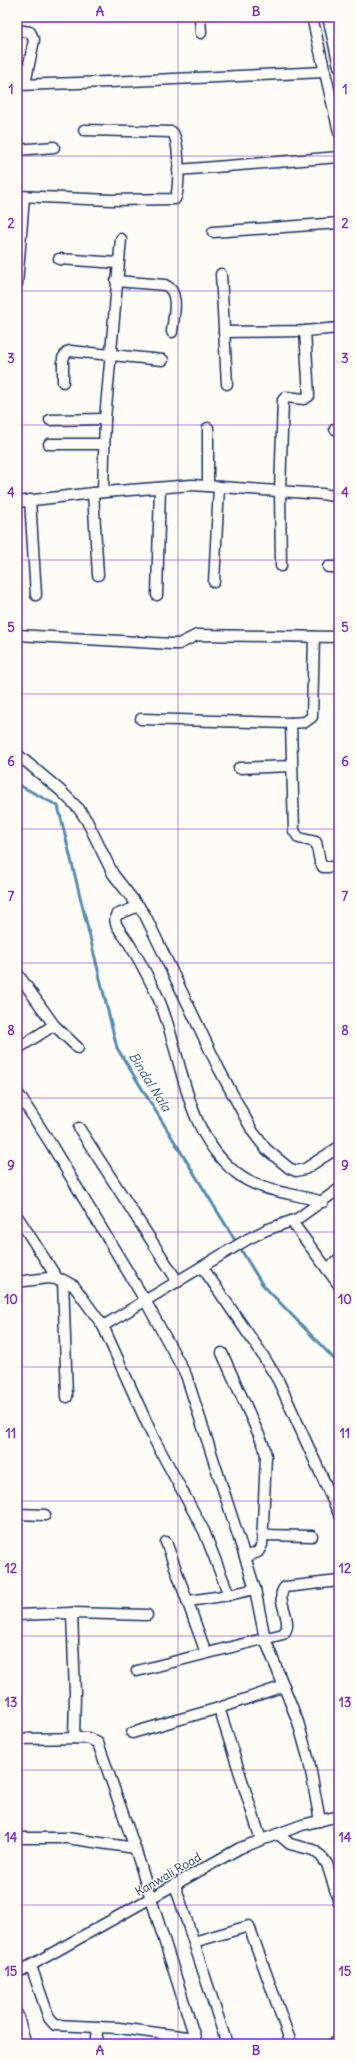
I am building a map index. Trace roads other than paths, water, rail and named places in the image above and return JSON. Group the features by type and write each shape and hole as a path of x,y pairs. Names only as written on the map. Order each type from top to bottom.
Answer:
{"street":[{"path":"200,17 200,33"},
{"path":"312,17 339,132"},
{"path":"328,17 339,66"},
{"path":"17,30 30,32 34,40 21,84 109,82 325,72"},
{"path":"17,284 20,197 170,200 174,199 177,195 177,138 172,132 84,130"},
{"path":"17,150 54,147"},
{"path":"178,170 339,157"},
{"path":"213,232 339,224"},
{"path":"98,575 98,493 104,444 116,281 121,239"},
{"path":"59,259 118,263"},
{"path":"221,274 227,384"},
{"path":"116,281 165,285 171,288 175,295 172,332"},
{"path":"224,332 305,331 339,328"},
{"path":"281,566 280,491 283,400 286,397 304,399 309,396 305,331"},
{"path":"63,382 64,358 67,352 163,360"},
{"path":"50,420 105,419"},
{"path":"208,428 208,486"},
{"path":"50,444 104,444"},
{"path":"17,502 192,485 339,497"},
{"path":"214,582 219,487"},
{"path":"157,595 160,488"},
{"path":"30,500 36,595"},
{"path":"328,567 339,567"},
{"path":"17,635 172,644 179,644 197,635 339,637"},
{"path":"141,719 291,723 305,722 312,717 314,637"},
{"path":"291,723 294,831 296,836 316,842 320,862 323,867 339,867"},
{"path":"17,754 61,791 79,809 113,874 121,886 139,906 154,932 174,979 219,1069 253,1132 266,1149 278,1160 296,1171 305,1170 339,1147"},
{"path":"239,768 292,766"},
{"path":"139,906 116,915 116,923 132,947 157,996 168,1024 190,1101 204,1134 219,1156 234,1172 246,1180 283,1193 323,1202"},
{"path":"17,973 54,1025 78,1048"},
{"path":"17,1049 54,1025"},
{"path":"17,1092 49,1141 146,1302 186,1375 246,1557 255,1590 265,1639 298,1722 309,1761 320,1821"},
{"path":"79,1128 178,1282"},
{"path":"103,1326 203,1268 248,1239 266,1230 292,1222 323,1202 339,1189"},
{"path":"17,1216 60,1279 74,1286 103,1326 154,1439 204,1531 229,1595"},
{"path":"292,1222 339,1286"},
{"path":"327,1269 339,1259"},
{"path":"203,1268 278,1380 339,1513"},
{"path":"17,1282 60,1279"},
{"path":"60,1279 66,1397"},
{"path":"222,1353 264,1446 266,1468 261,1549 246,1557"},
{"path":"17,1514 45,1515"},
{"path":"262,1535 312,1536"},
{"path":"166,1542 206,1653"},
{"path":"137,1671 265,1639 286,1632 287,1624 282,1594 285,1587 339,1581"},
{"path":"188,1601 255,1590"},
{"path":"17,1615 72,1613 148,1615"},
{"path":"72,1613 75,1693 74,1738"},
{"path":"132,1733 219,1708 284,1686"},
{"path":"219,1708 261,1840"},
{"path":"17,1739 88,1738 98,1743 135,1848 196,2041 119,2028 55,2025 51,2022 31,1966"},
{"name":"Kanwali Road","path":"17,1973 240,1848 278,1834 339,1816"},
{"path":"278,1834 290,1844 313,1850 321,1856 327,1864 339,1902"},
{"path":"17,1838 67,1838 135,1848"},
{"path":"175,1885 226,2044"},
{"path":"194,1942 249,1926 290,2040"},
{"path":"17,2014 26,2044"},
{"path":"95,2044 98,2028"},
{"path":"333,2044 339,2039"}],"waterway":[{"name":"Bindal Nala","path":"17,784 58,806 117,1048 262,1284 339,1364"}]}
